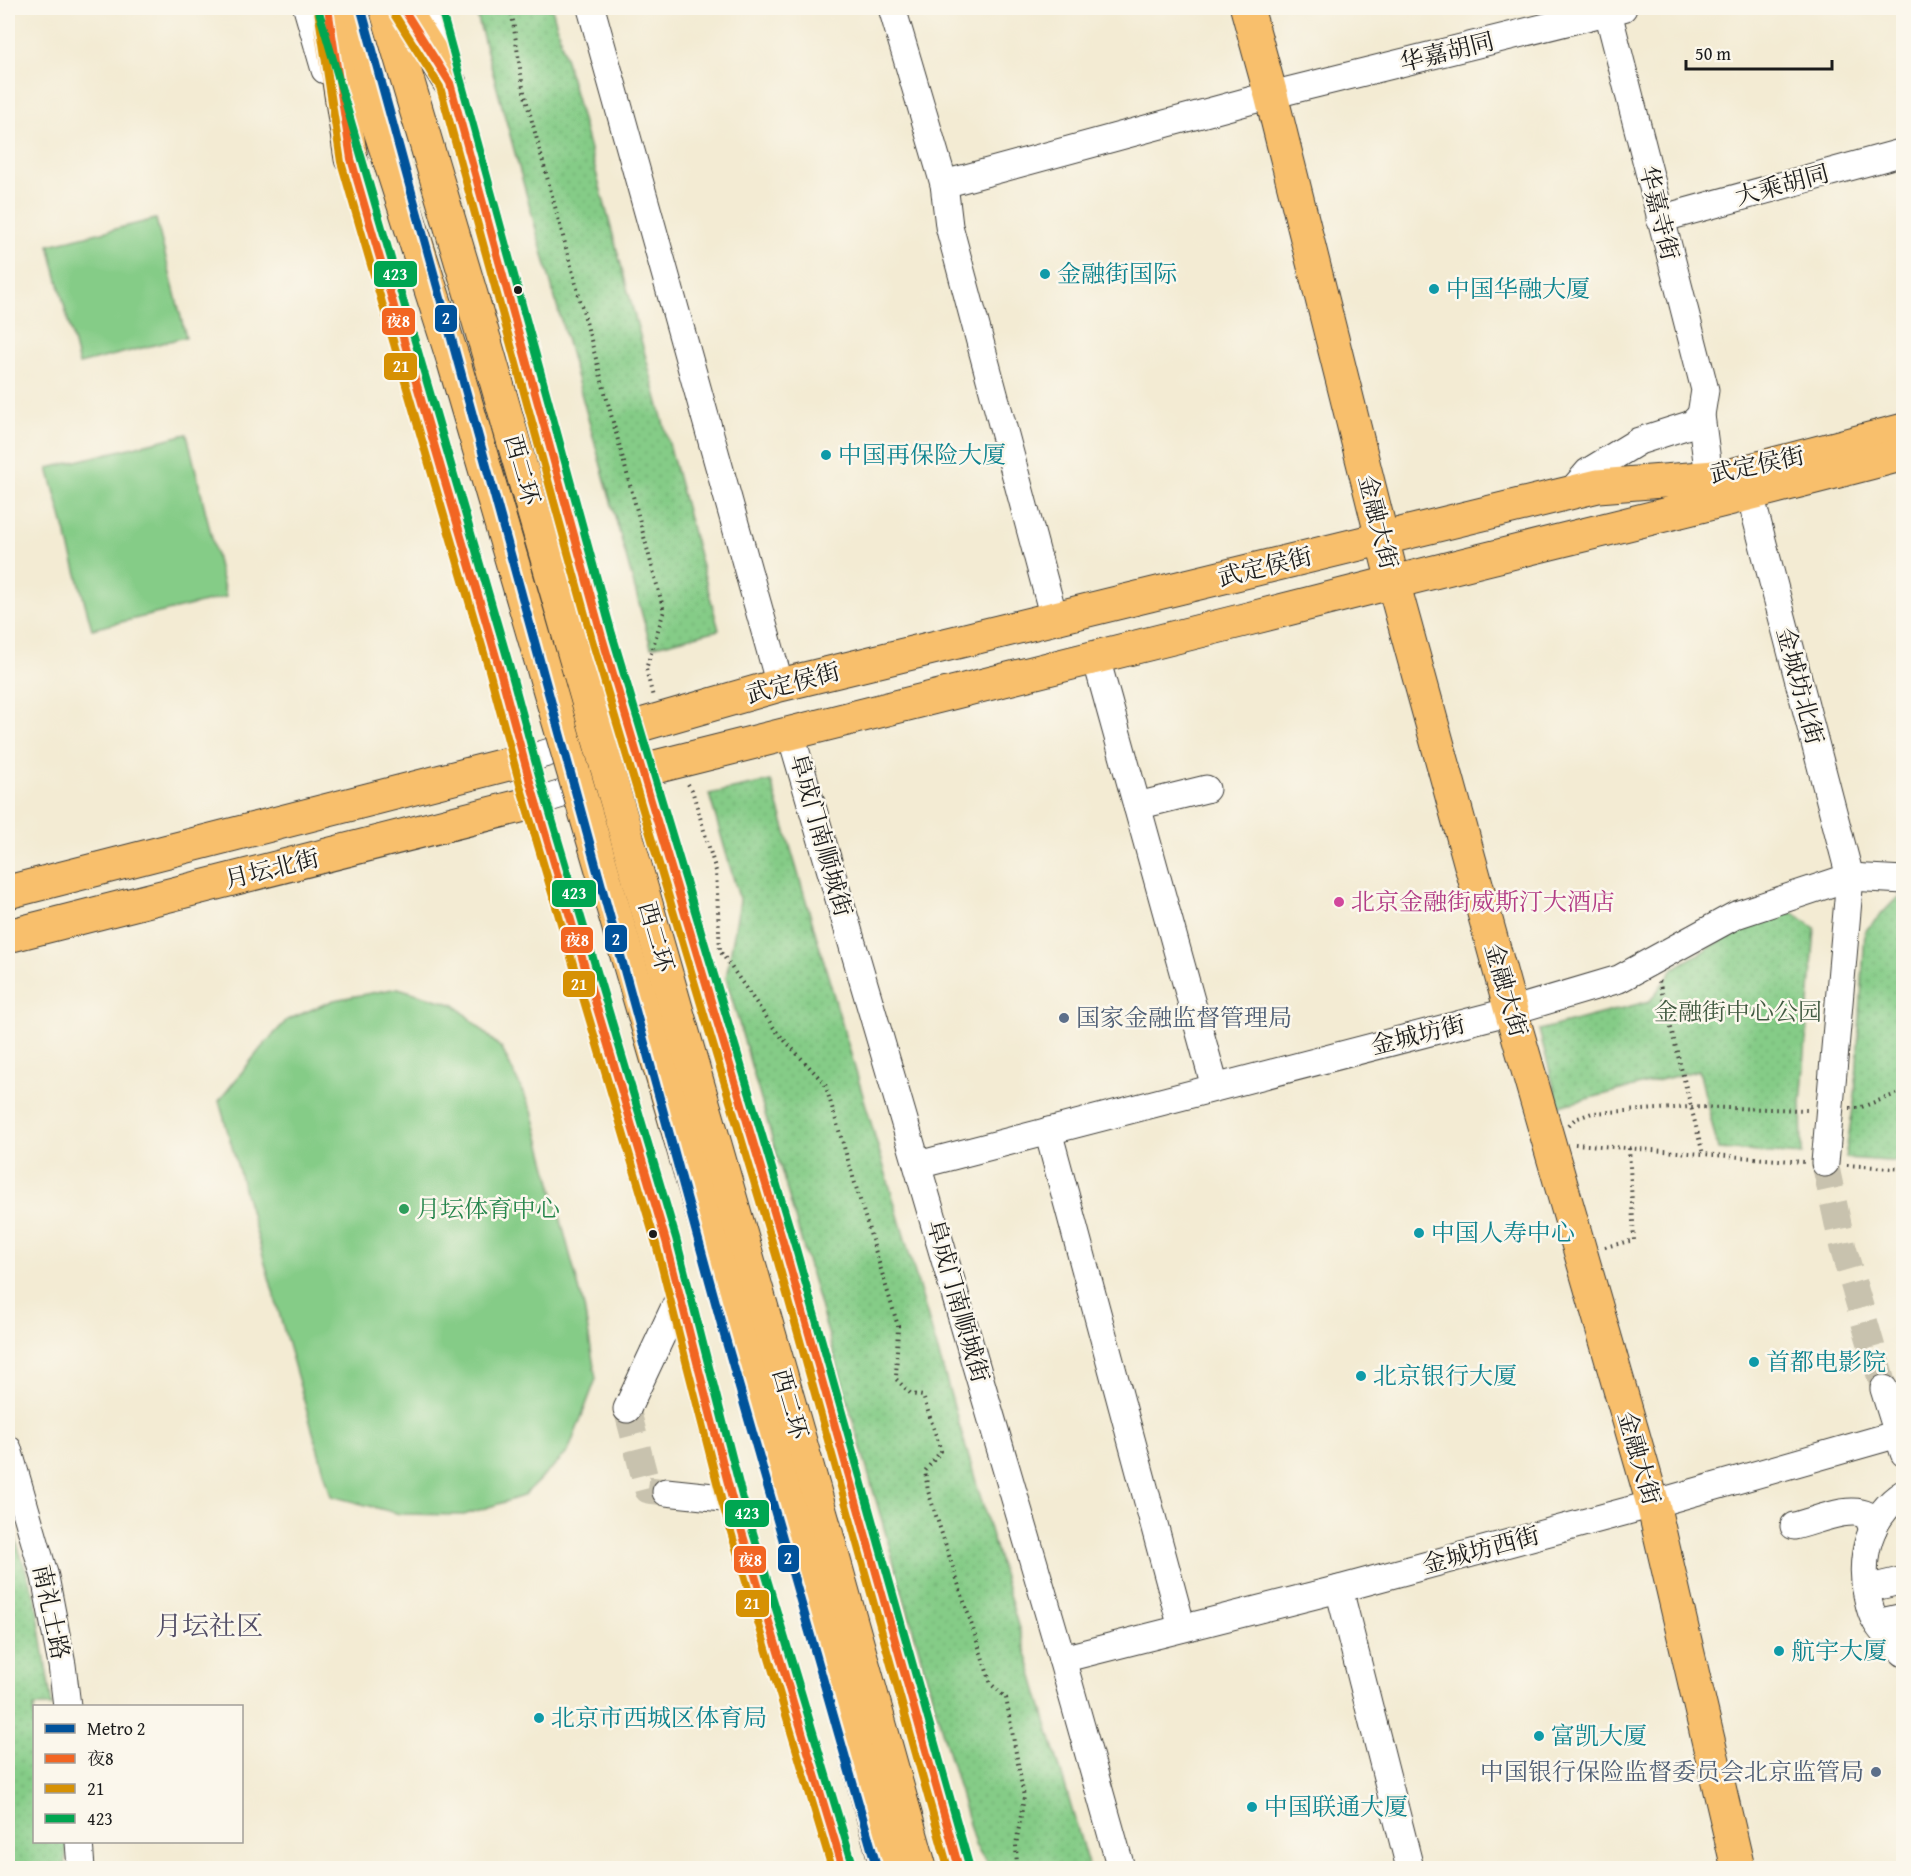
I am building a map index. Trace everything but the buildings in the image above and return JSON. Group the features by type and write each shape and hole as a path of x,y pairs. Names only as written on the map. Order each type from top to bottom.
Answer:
{"main road":[{"path":"327,8 351,159"},
{"name":"西二环","path":"341,8 453,359 796,1535 887,1869"},
{"name":"西二环","path":"386,8 485,342 825,1525 920,1869"},
{"path":"403,8 450,83"},
{"name":"金融大街","path":"1247,8 1271,95 1393,582 1511,1011 1581,1253 1660,1502 1738,1869"},
{"name":"武定侯街","path":"644,724 780,686 1598,486 1728,476 1904,430"},
{"name":"武定侯街","path":"643,770 791,735 1904,454"},
{"name":"月坛北街","path":"8,892 524,760"},
{"name":"月坛北街","path":"8,936 536,802"},
{"path":"1660,1502 1754,1869"}],"street":[{"path":"307,8 499,667 536,802 666,1241 732,1499 843,1869"},
{"path":"430,8 602,637 644,724 643,770 783,1241 959,1869"},
{"path":"591,8 780,686"},
{"path":"892,8 944,184 949,226 1054,618"},
{"name":"华嘉胡同","path":"944,184 1271,95 1615,10"},
{"name":"华嘉寺街","path":"1615,10 1660,219 1705,390 1701,415 1709,477"},
{"name":"大乘胡同","path":"1660,219 1904,152"},
{"path":"1570,493 1588,472 1608,459 1639,441 1692,424 1701,415"},
{"name":"金城坊北街","path":"1750,494 1850,877 1825,1163"},
{"path":"499,667 602,637"},
{"path":"1096,658 1215,1087"},
{"path":"524,760 644,724"},
{"name":"阜成门南顺城街","path":"791,735 1062,1659 1120,1869"},
{"path":"536,802 643,770"},
{"path":"1137,806 1206,789"},
{"name":"金城坊街","path":"918,1165 1511,1011 1619,979 1736,915 1850,877 1904,880"},
{"path":"1048,1131 1182,1628"},
{"path":"627,1409 680,1296"},
{"path":"1884,1389 1901,1444"},
{"name":"金城坊西街","path":"1062,1659 1660,1502 1901,1444"},
{"name":"南礼士路","path":"8,1449 45,1577 62,1665 67,1705"},
{"path":"666,1492 732,1499"},
{"path":"1904,1493 1891,1501 1873,1529 1864,1554 1863,1567 1870,1609 1889,1640 1904,1653"},
{"path":"1794,1526 1857,1511 1866,1515 1873,1529"},
{"path":"1866,1589 1904,1580"},
{"path":"1339,1588 1410,1869"},
{"path":"1877,1623 1904,1617"},
{"path":"79,1843 81,1869"}],"path":[{"path":"511,8 523,88 664,611 646,669 644,724"},
{"path":"675,762 692,790 716,871 720,951 776,1031 825,1084 898,1326 896,1379 911,1394 923,1396 941,1451 925,1471 928,1491 991,1684 1006,1698 1024,1797 1016,1845 1017,1869"},
{"path":"1654,960 1704,1154"},
{"path":"1549,1142 1575,1119 1592,1113 1691,1107 1829,1111 1859,1108 1904,1091"},
{"path":"1549,1142 1904,1169"},
{"path":"1581,1253 1634,1240 1629,1148"},
{"path":"1885,1869 1904,1863"}],"green space":[{"path":"475,8 552,8 719,630 651,647"},
{"path":"156,219 186,337 79,364 49,245"},
{"path":"187,434 226,597 92,629 48,468"},
{"path":"771,781 1089,1868 990,1868 975,1845 726,978 740,901 709,794"},
{"name":"金融街中心公园","path":"1897,898 1904,898 1903,1162 1845,1158 1855,1096 1865,931"},
{"name":"金融街中心公园","path":"1792,912 1815,928 1801,1104 1802,1155 1718,1149 1699,1070 1559,1106 1539,1030 1650,1001 1674,968 1755,921"},
{"name":"月坛体育中心","path":"398,988 455,1005 502,1049 532,1111 584,1307 596,1379 568,1452 523,1496 464,1515 400,1514 331,1496 219,1101 261,1048 287,1020 334,1000"},
{"path":"8,1517 36,1601 52,1705 33,1705 33,1843 67,1843 65,1868 8,1868"}],"tunnel":[{"path":"1825,1163 1843,1248 1884,1389"},
{"path":"627,1409 648,1490 666,1492"}],"metro line":[{"name":"2","path":"361,8 723,1330 877,1868"}],"transit line":[{"name":"423","path":"318,8 509,664 540,779 676,1238 742,1496 853,1865"},
{"name":"夜8","path":"328,8 351,159 499,667 530,782 666,1241 732,1499 843,1868"},
{"name":"夜8","path":"403,8 450,83 602,637 786,1252 959,1868"},
{"name":"423","path":"441,8 612,634 796,1249 969,1865"},
{"name":"21","path":"318,10 341,162 489,670 520,785 656,1244 722,1502 832,1868"},
{"name":"21","path":"394,14 440,87 592,640 776,1255 948,1868"}],"place":[{"name":"金融街国际","path":"1045,274"},
{"name":"中国华融大厦","path":"1434,289"},
{"name":"中国再保险大厦","path":"826,455"},
{"name":"北京金融街威斯汀大酒店","path":"1339,902"},
{"name":"国家金融监督管理局","path":"1064,1018"},
{"name":"月坛体育中心","path":"404,1209"},
{"name":"中国人寿中心","path":"1419,1233"},
{"name":"首都电影院","path":"1754,1362"},
{"name":"北京银行大厦","path":"1361,1376"},
{"name":"航宇大厦","path":"1779,1651"},
{"name":"北京市西城区体育局","path":"539,1718"},
{"name":"富凯大厦","path":"1539,1736"},
{"name":"中国银行保险监督委员会北京监管局","path":"1876,1772"},
{"name":"中国联通大厦","path":"1252,1807"}],"district":[{"name":"月坛社区","path":"209,1626"}]}
